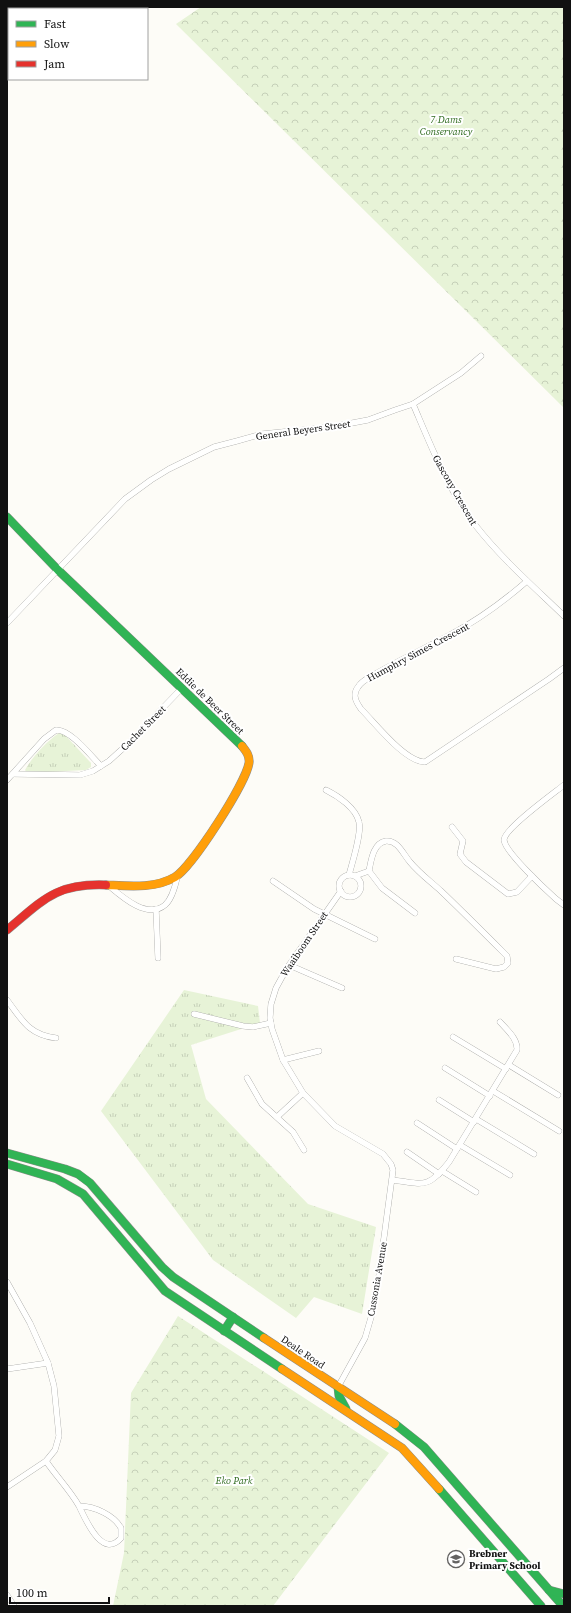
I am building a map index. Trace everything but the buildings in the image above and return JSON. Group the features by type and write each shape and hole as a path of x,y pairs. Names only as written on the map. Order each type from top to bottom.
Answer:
{"street":[{"name":"General Beyers Street","path":"7,623 125,500 151,480 196,455 214,447 262,434 325,428 354,423 413,404 461,373 481,356"},
{"name":"Gascony Crescent","path":"413,404 437,460 463,506 490,544 564,616"},
{"name":"Eddie de Beer Street","path":"7,517 58,570 235,738 246,752 249,760 246,774 238,789 187,867 177,878"},
{"name":"Humphry Simes Crescent","path":"528,581 487,613 450,635 393,664 362,682 357,688 355,697 356,701 361,709 409,757 420,762 425,762 549,680 564,668"},
{"name":"Cachet Street","path":"13,774 80,775 93,771 130,742 182,688"},
{"path":"7,780 44,740 56,730 63,731 71,736 101,766"},
{"path":"564,785 512,826 504,840 511,854 532,876 564,905"},
{"path":"326,790 339,797 355,814 359,822 352,876"},
{"path":"452,827 463,841 460,854 466,862 508,894 517,892 532,876"},
{"path":"369,871 375,849 379,844 384,841 390,841 397,844 410,862 507,956 508,963 504,967 496,969 456,959"},
{"path":"352,876 369,871"},
{"path":"369,871 382,888 415,913"},
{"name":"Waaiboom Street","path":"352,876 345,876 340,883 341,891 289,965 276,988 270,1004 271,1023 277,1046 283,1060 303,1093 335,1126 383,1154 391,1164"},
{"path":"341,891 344,894 352,896 359,892 360,884 352,876"},
{"path":"7,930 57,892 75,885 146,886 177,878"},
{"path":"108,885 134,905 146,909 156,909 161,908 168,902 177,878"},
{"path":"273,881 314,909 375,938"},
{"path":"156,909 158,958"},
{"path":"289,965 342,988"},
{"path":"7,1000 32,1030 44,1036 56,1038"},
{"path":"194,1014 243,1026 271,1023"},
{"path":"393,1180 432,1181 441,1172 458,1147 517,1050 518,1045 516,1040 500,1022"},
{"path":"453,1037 558,1094"},
{"path":"283,1060 319,1051"},
{"path":"445,1068 559,1131"},
{"path":"247,1078 262,1104 293,1132 304,1150"},
{"path":"277,1117 303,1093"},
{"path":"439,1100 534,1154"},
{"path":"417,1123 510,1175"},
{"path":"407,1152 476,1192"},
{"name":"Deale Road","path":"7,1153 78,1174 90,1183 162,1267 173,1277 338,1388 377,1412 412,1437 424,1447 562,1606"},
{"path":"7,1164 62,1180 73,1186 83,1194 165,1290 224,1331 402,1448 460,1512 541,1606"},
{"name":"Cussonia Avenue","path":"338,1388 365,1338 372,1314 393,1180 393,1170 391,1164"},
{"path":"7,1282 26,1316 48,1363 54,1386 59,1436 55,1450 46,1461 7,1487"},
{"path":"224,1331 233,1317"},
{"path":"7,1369 48,1363"},
{"path":"320,1394 330,1396 338,1388"},
{"path":"338,1388 343,1406 348,1412"},
{"path":"46,1461 79,1506 90,1528 101,1540 107,1543 115,1543 121,1538 121,1528 113,1518 92,1508 79,1506"},
{"path":"460,1512 471,1501"},
{"path":"532,1572 549,1590 564,1594"},
{"path":"7,1595 14,1606"}],"green space":[{"name":"7 Dams Conservancy","path":"201,7 564,7 564,408 176,24"},
{"path":"59,733 65,735 91,763 91,767 86,770 27,773 25,770 40,750"},
{"path":"184,990 258,1006 260,1023 191,1045 206,1099 308,1204 376,1227 362,1314 314,1297 296,1318 213,1260 101,1111"},
{"name":"Eko Park","path":"178,1316 389,1453 273,1606 113,1606 124,1553 131,1393"}],"traffic: fast":[{"path":"7,517 58,570 242,746"},
{"path":"7,1153 78,1174 90,1183 162,1267 173,1277 264,1338"},
{"path":"7,1164 57,1179 83,1194 165,1291 282,1369"},
{"path":"224,1331 233,1317"},
{"path":"338,1387 339,1396 346,1409"},
{"path":"395,1424 424,1447 563,1606"},
{"path":"439,1489 541,1606"},
{"path":"549,1590 564,1594"}],"traffic: slow":[{"path":"106,885 150,885 167,881 175,877 183,870 205,842 239,788 249,763 249,758 242,746"},
{"path":"264,1338 395,1424"},
{"path":"282,1369 402,1448 439,1489"}],"traffic: jam":[{"path":"7,930 41,902 62,890 89,885 106,885"}],"place":[{"name":"Brebner Primary School","path":"456,1559"}]}
